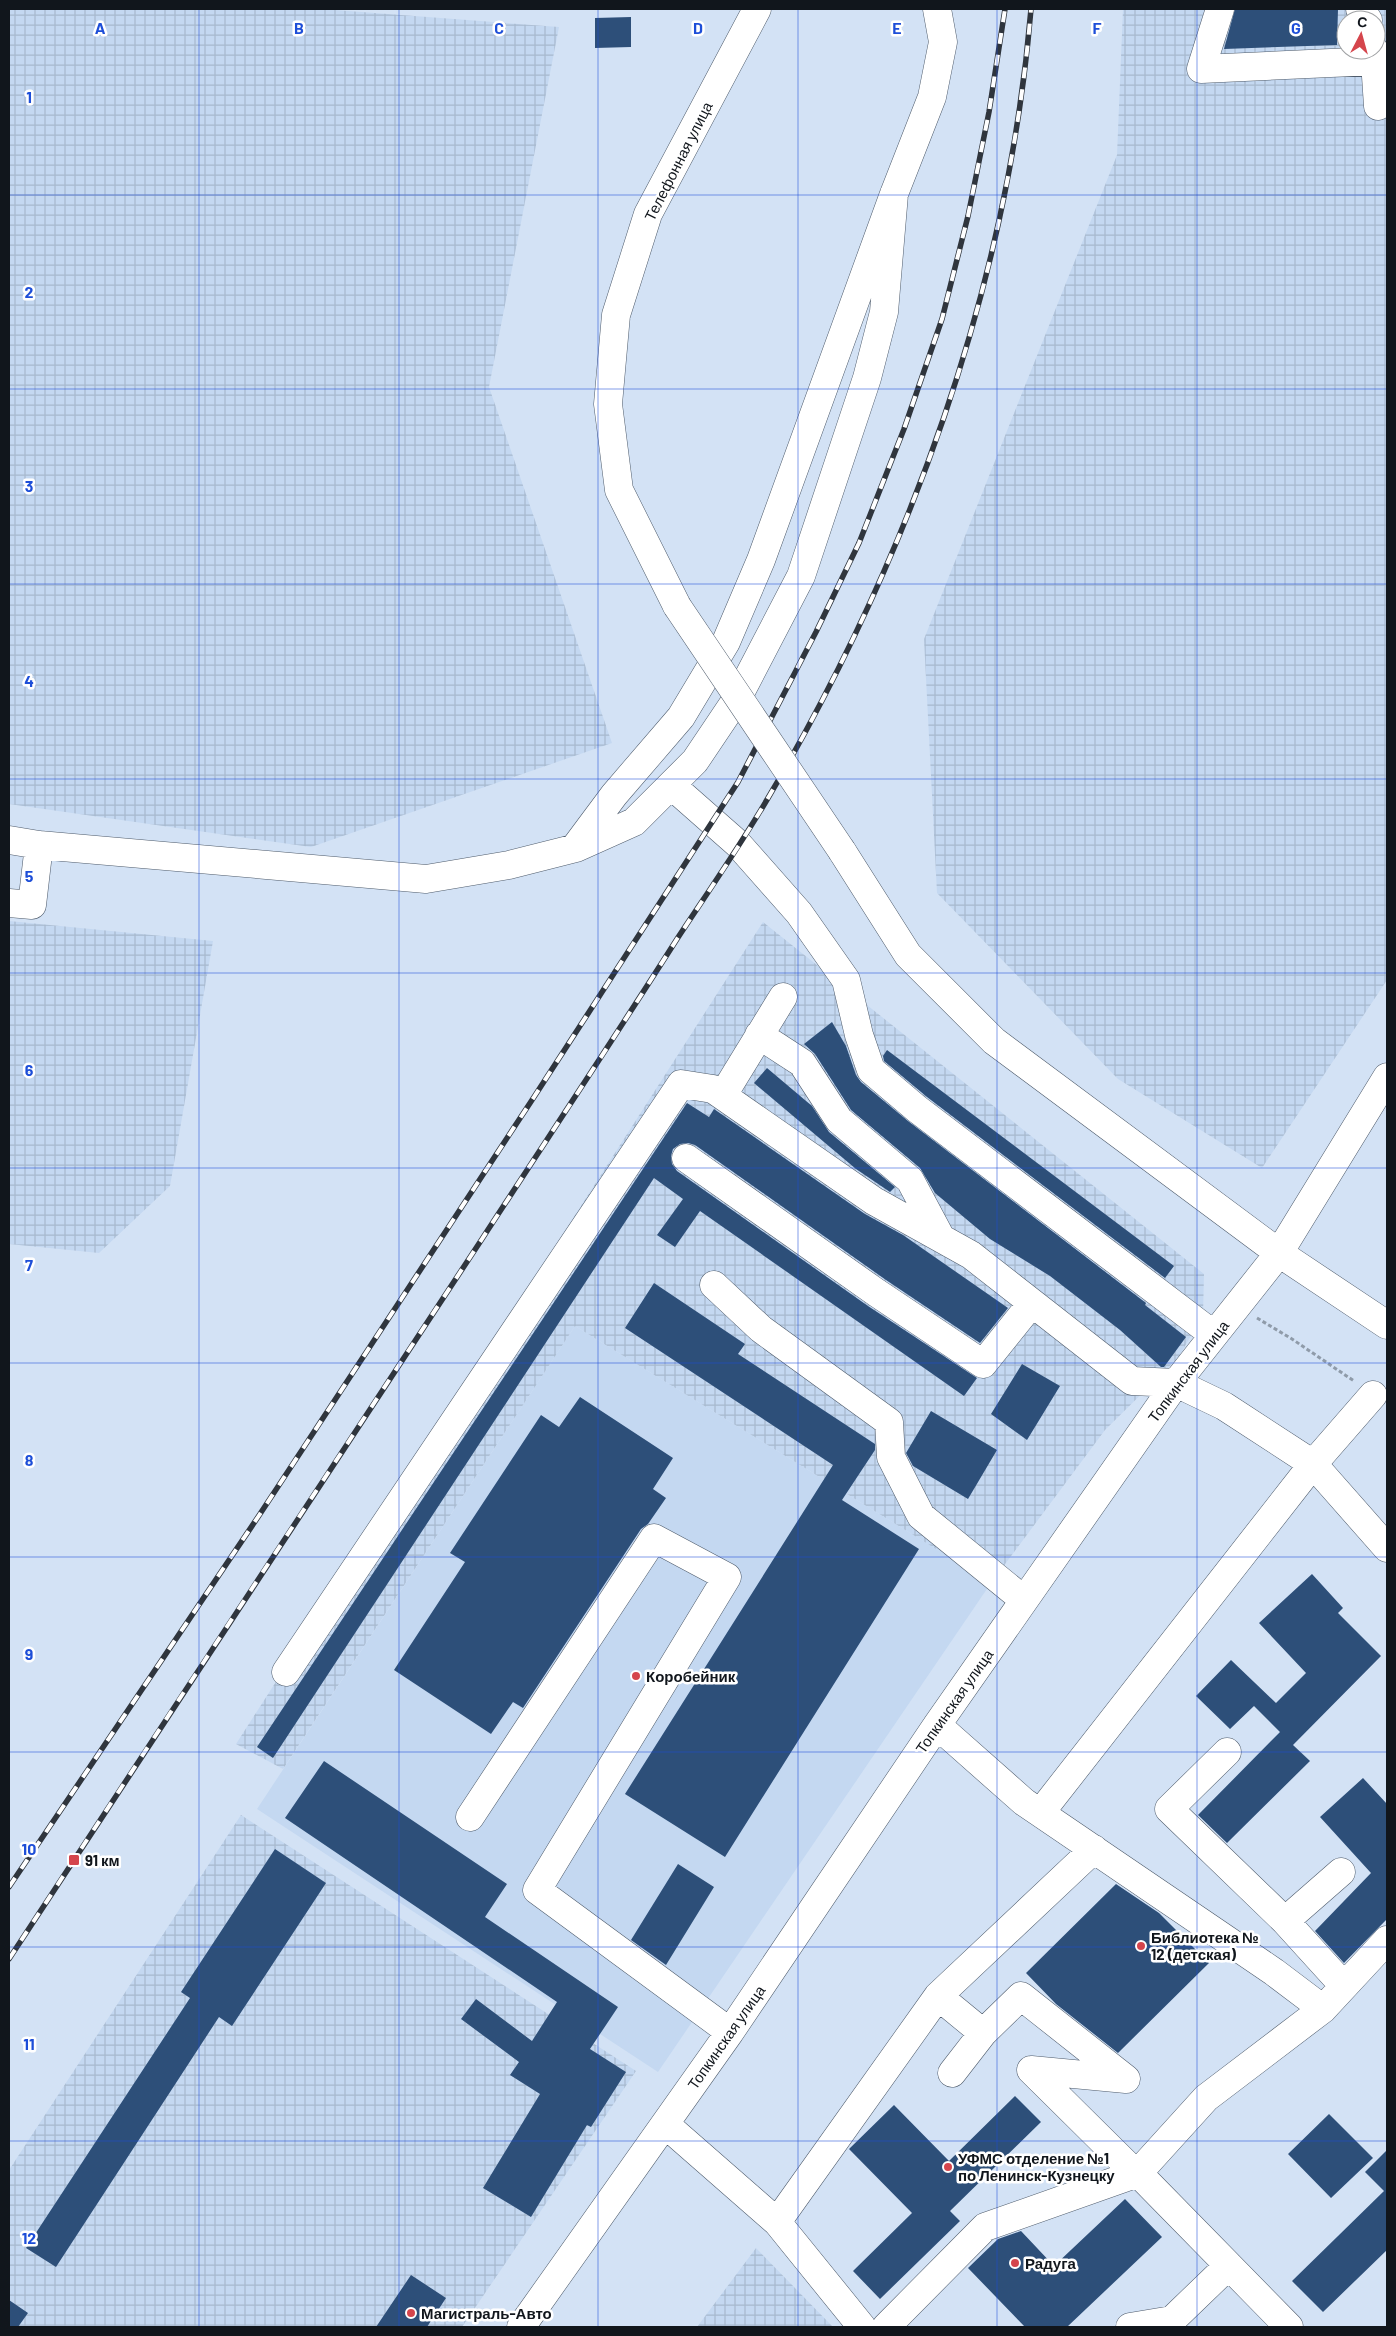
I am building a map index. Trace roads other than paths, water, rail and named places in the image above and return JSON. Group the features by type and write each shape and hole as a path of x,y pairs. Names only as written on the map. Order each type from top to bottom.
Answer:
{"street":[{"name":"Телефонная улица","path":"757,9 648,214 616,315 608,404 619,490 677,606 842,850 908,954 994,1041 1279,1253 1387,1325"},
{"path":"576,848 614,795 681,717 726,642 768,542 894,194 932,97 943,42 937,9"},
{"path":"1220,9 1201,70 1336,59"},
{"path":"1374,60 1378,106"},
{"path":"9,840 39,845 426,879 509,865 576,848 634,822 695,761 738,697 801,576 867,378 884,312 894,194"},
{"path":"671,785 738,844 799,913 846,980 871,1070 925,1115 1214,1335"},
{"path":"9,902 32,905 39,845"},
{"path":"723,1095 783,997"},
{"path":"759,1035 802,1063 839,1120 910,1180 941,1238"},
{"name":"Топкинская улица","path":"521,2327 730,2032 937,1724 1176,1383 1279,1253 1387,1078"},
{"path":"286,1672 681,1084 713,1089 874,1201 971,1255 1132,1381 1176,1383 1224,1406 1313,1464 1387,1548"},
{"path":"686,1158 877,1293 983,1364 1032,1303"},
{"path":"714,1285 761,1329 889,1422 892,1456 921,1516 1024,1600"},
{"path":"1041,1812 1313,1464 1373,1395"},
{"path":"470,1817 654,1538 727,1577 537,1890 730,2032"},
{"path":"937,1724 1024,1802 1274,1972 1323,2009"},
{"path":"1228,1752 1169,1809 1285,1921 1344,1986"},
{"path":"777,2222 938,1996 1094,1850"},
{"path":"1285,1921 1341,1872"},
{"path":"886,2327 985,2227 1138,2173 1206,2098 1323,2009 1387,1940"},
{"path":"938,1996 983,2033"},
{"path":"952,2073 983,2033 1021,1996 1126,2079 1031,2070 1126,2164 1138,2173 1290,2327"},
{"path":"665,2124 777,2222 862,2327"},
{"path":"1130,2327 1172,2320 1228,2266"}],"railway":[{"path":"9,1887 258,1517 738,782 816,632 859,543 904,429 942,319 968,216 989,112 1005,9"},
{"path":"9,1959 735,851 768,798 819,707 865,613 907,516 944,418 975,318 1000,216 1019,113 1031,9"}],"place":[{"name":"Коробейник","path":"636,1676"},
{"name":"91 км","path":"74,1860"},
{"name":"Библиотека № 12 (детская)","path":"1141,1946"},
{"name":"УФМС отделение №1 по Ленинск-Кузнецку","path":"948,2167"},
{"name":"Радуга","path":"1015,2263"},
{"name":"Магистраль-Авто","path":"411,2313"}]}
